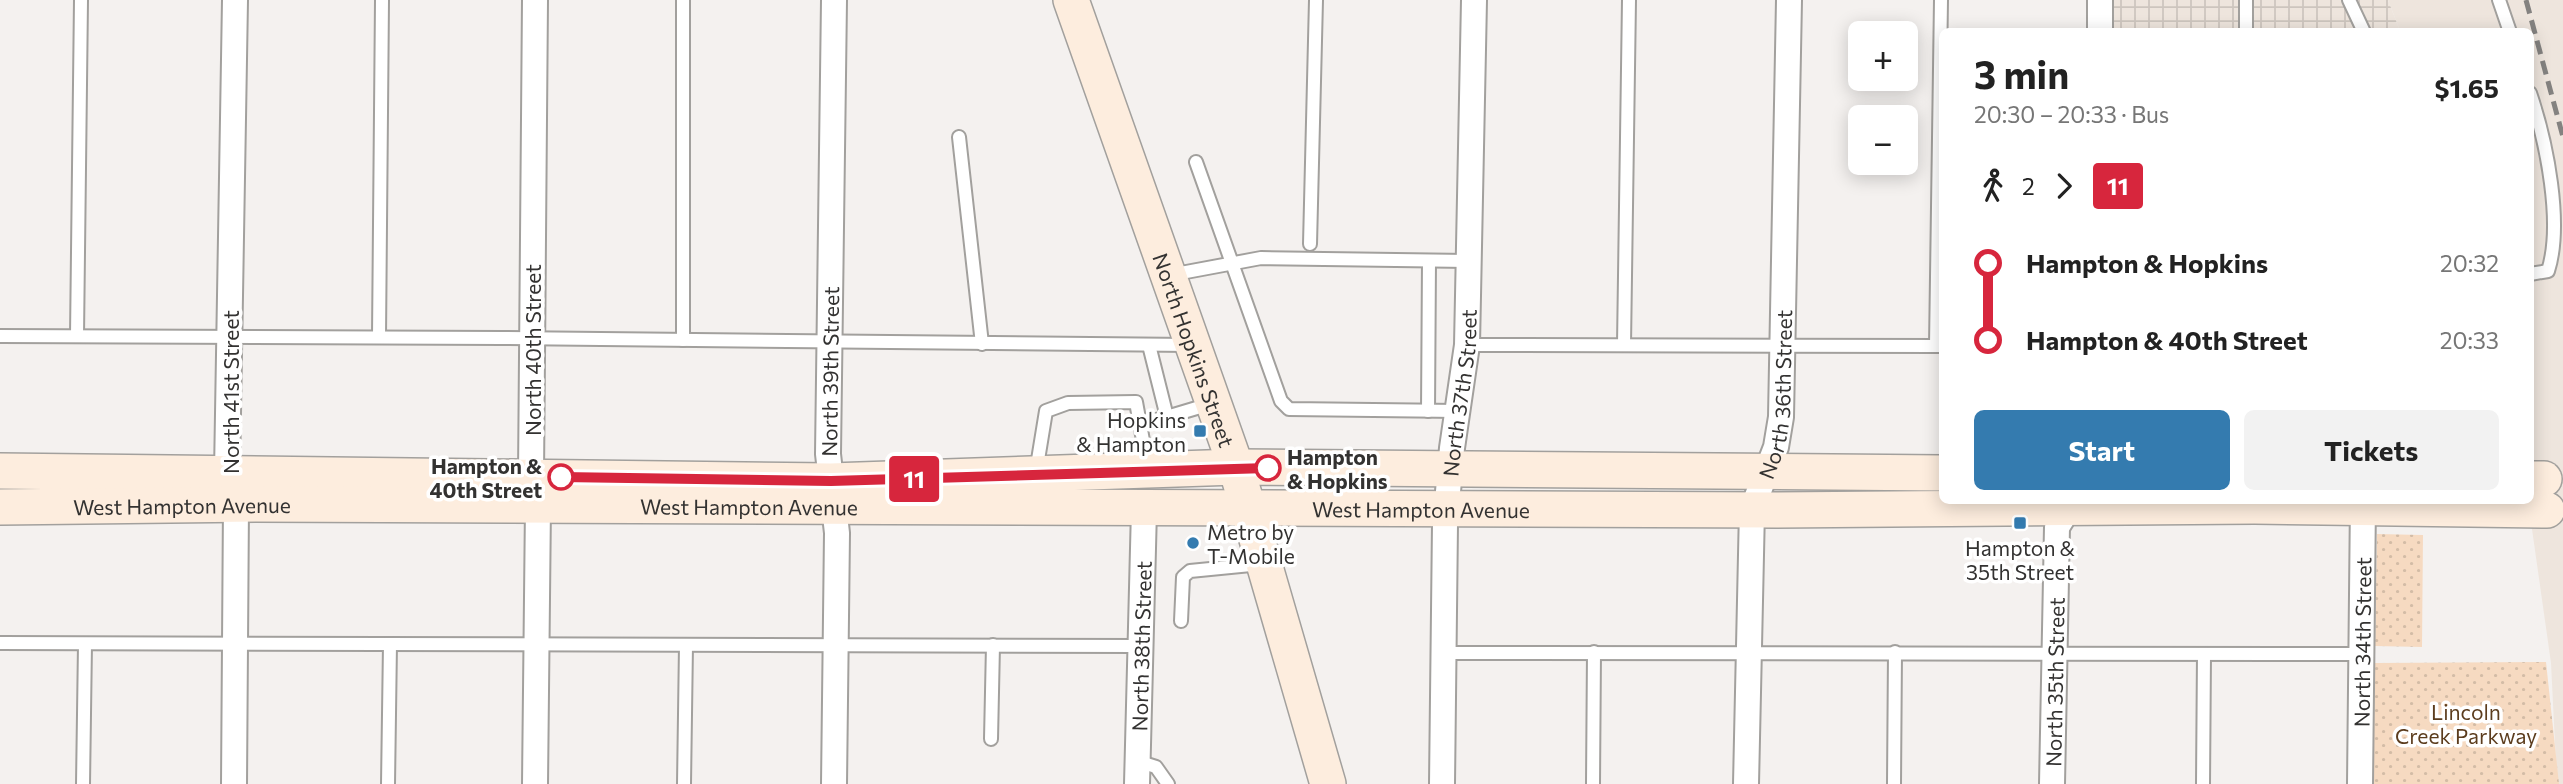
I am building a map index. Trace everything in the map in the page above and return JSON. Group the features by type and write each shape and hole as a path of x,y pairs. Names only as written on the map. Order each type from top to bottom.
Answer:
{"main road":[{"name":"North Hopkins Street","path":"1071,0 1236,467 1328,784"},
{"name":"West Hampton Avenue","path":"832,494 1036,475 1236,467 1939,473"},
{"name":"West Hampton Avenue","path":"0,471 231,488 832,494 1144,509 1752,509 2072,504"},
{"name":"West Hampton Avenue","path":"0,507 231,488"}],"street":[{"name":"North 41st Street","path":"234,784 235,643 229,336 235,0"},
{"name":"North 40th Street","path":"535,0 533,338 538,645 535,784"},
{"name":"North 39th Street","path":"834,0 828,342 828,454 832,494 836,645 834,784"},
{"name":"North 37th Street","path":"1442,784 1446,507 1467,345 1474,0"},
{"name":"North 36th Street","path":"1746,784 1752,509 1768,472 1782,416 1789,0"},
{"path":"2100,0 2100,28"},
{"name":"North 35th Street","path":"2052,784 2057,527 2072,504"},
{"name":"North 34th Street","path":"2360,784 2363,504"},
{"name":"North 38th Street","path":"1137,772 1144,509"}],"lane":[{"path":"77,336 81,0"},
{"path":"379,337 382,0"},
{"path":"683,0 683,340"},
{"path":"1310,244 1316,0"},
{"path":"1624,345 1629,0"},
{"path":"1941,0 1941,28"},
{"path":"2246,0 2246,28"},
{"path":"2349,0 2362,28"},
{"path":"2499,0 2509,28"},
{"path":"2534,105 2558,177 2563,223 2559,257 2549,271 2534,273"},
{"path":"959,137 982,344"},
{"path":"1196,162 1282,401 1289,409 1458,411"},
{"path":"1170,275 1261,258 1468,261"},
{"path":"1428,411 1429,261"},
{"path":"0,336 1194,345"},
{"path":"1149,345 1167,417"},
{"path":"1467,345 1939,346"},
{"path":"1036,475 1046,411 1068,403 1136,402 1148,470"},
{"path":"1140,425 1214,403"},
{"path":"1181,621 1180,588 1183,577 1190,571 1264,563"},
{"path":"0,643 1140,646"},
{"path":"83,784 85,644"},
{"path":"388,784 390,644"},
{"path":"684,784 686,645"},
{"path":"991,739 993,645"},
{"path":"1593,784 1594,652"},
{"path":"1894,784 1895,652"},
{"path":"1444,653 2361,654"},
{"path":"2203,784 2204,654"},
{"path":"1137,772 1156,768 1168,784"}],"shaded area":[{"path":"2100,0 2388,0 2399,28 2100,28"},
{"path":"2388,0 2563,0 2563,784 2557,784 2551,663 2528,504 2534,504 2534,28 2399,28"}],"green space":[{"name":"Lincoln Creek Parkway","path":"2377,534 2423,535 2422,647 2375,646"},
{"name":"Lincoln Creek Parkway","path":"2546,662 2559,784 2372,784 2374,663"}],"railway":[{"path":"2526,0 2534,28"},
{"path":"2534,30 2563,137"}],"bus line":[{"name":"11","path":"561,477 831,481 1268,468"}],"place":[{"name":"Hopkins & Hampton","path":"1200,431"},
{"name":"Hampton & Hopkins","path":"1268,468"},
{"name":"Hampton & 40th Street","path":"561,477"},
{"name":"Hampton & 35th Street","path":"2020,523"},
{"name":"Metro by T-Mobile","path":"1193,543"}]}
